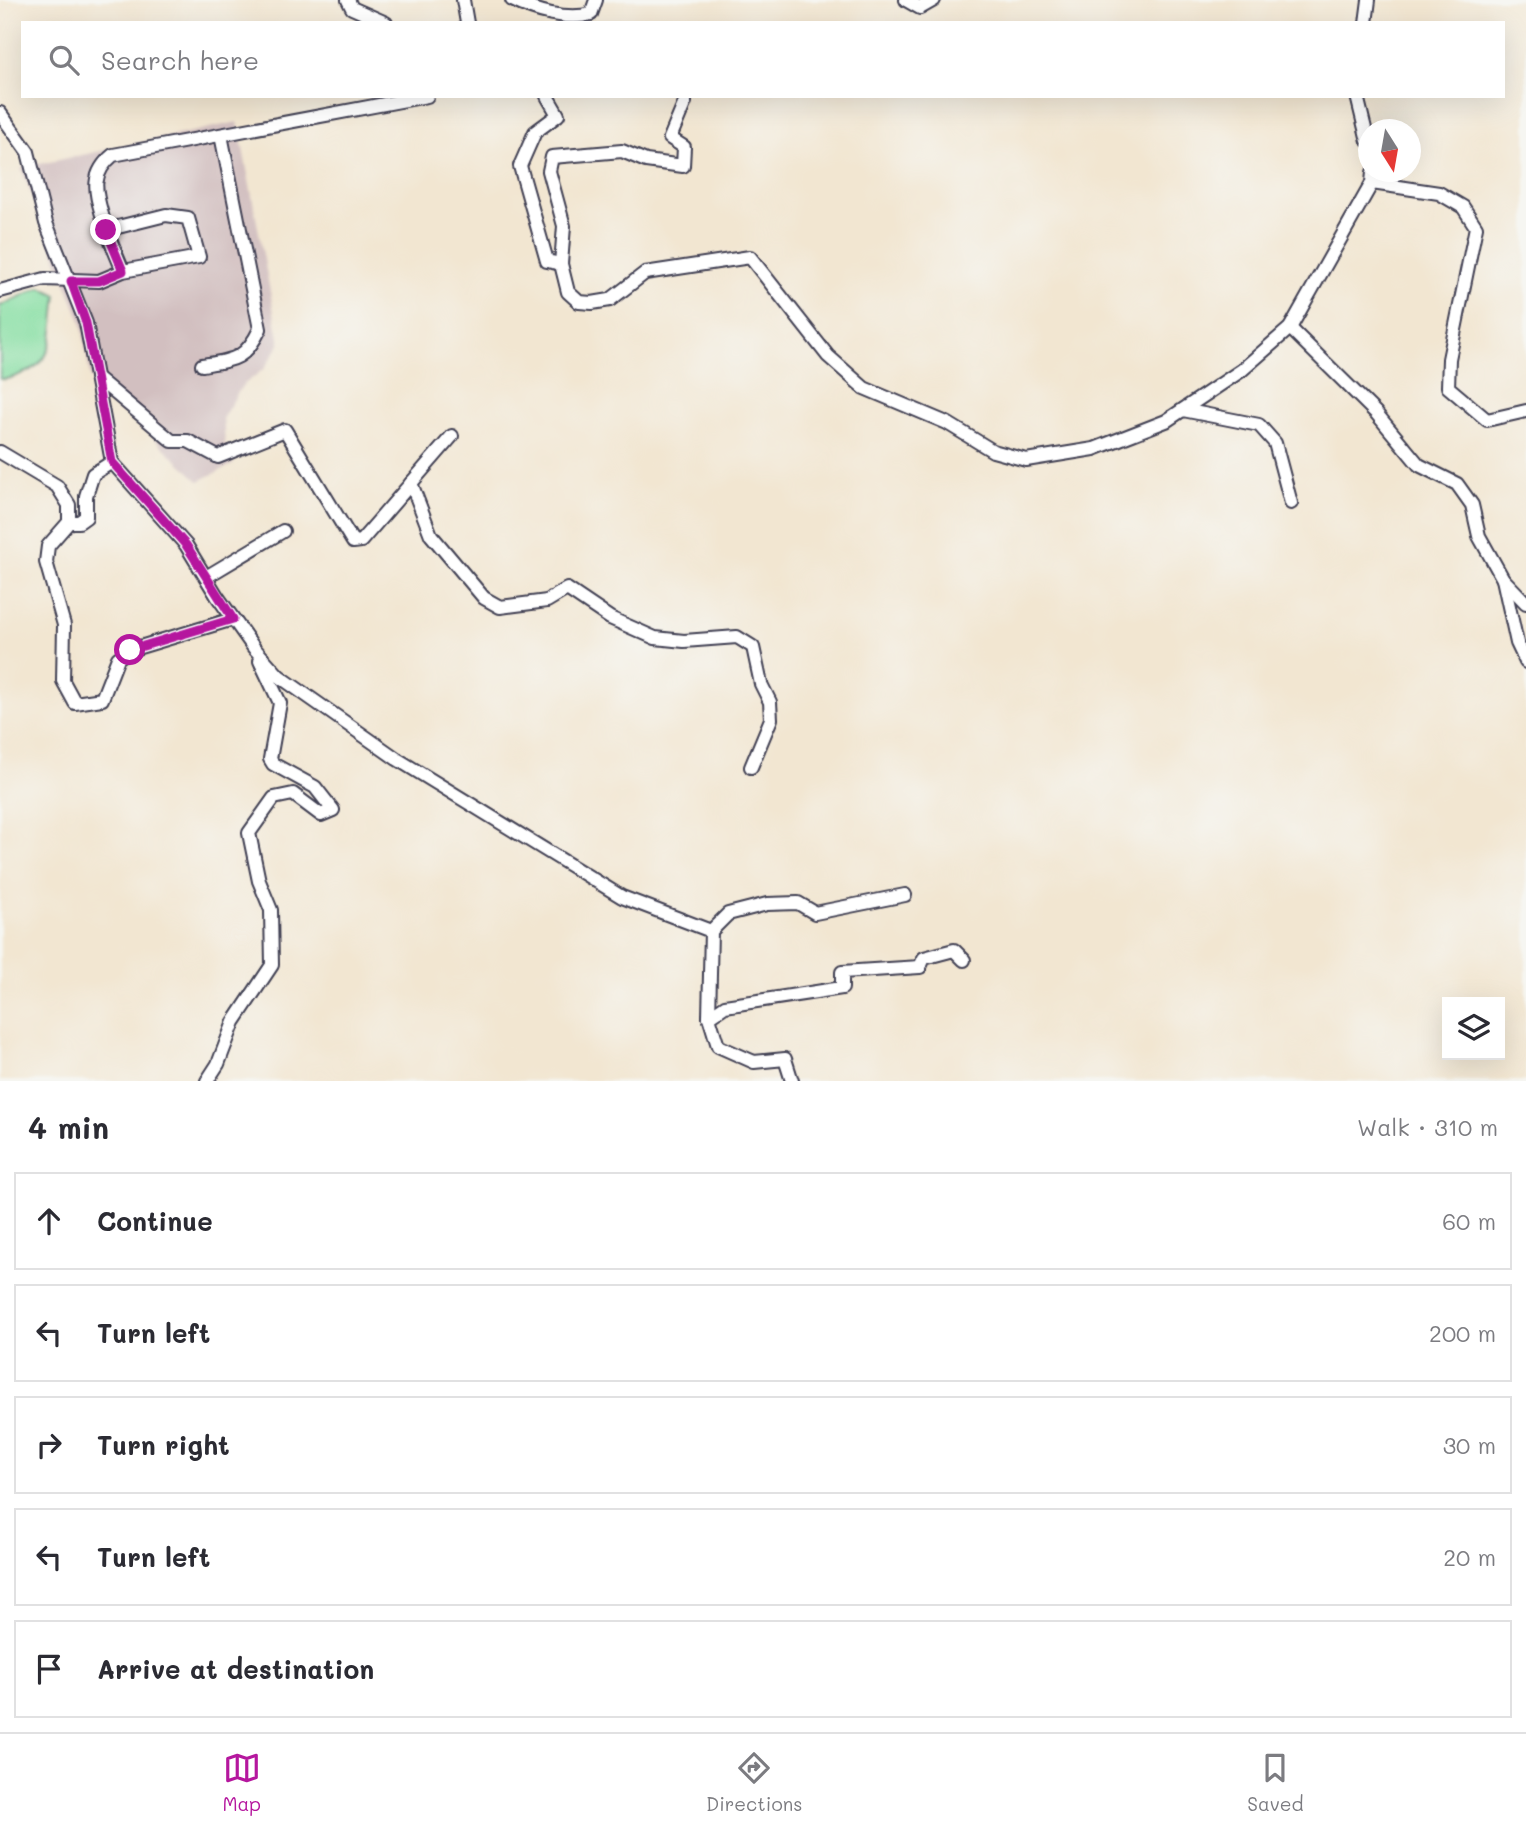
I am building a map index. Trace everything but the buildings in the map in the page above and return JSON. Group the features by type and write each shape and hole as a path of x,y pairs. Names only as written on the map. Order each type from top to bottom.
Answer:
{"street":[{"path":"348,0 352,8 381,21"},
{"path":"463,0 467,21"},
{"path":"512,0 528,8 579,17 590,14 596,0"},
{"path":"906,0 920,8 934,0"},
{"path":"1366,21 1369,0"},
{"path":"123,271 106,230 95,177 100,165 113,155 416,98"},
{"path":"548,98 558,115 536,132 520,166 547,261 561,264"},
{"path":"1357,98 1363,119"},
{"path":"685,102 670,138 684,147 683,166 646,161 622,150 552,157 549,171 564,226 561,264 568,292 579,302 610,300 645,273 750,257 828,356 864,388 947,423 993,451 1026,460 1094,449 1166,421 1242,370 1290,328 1369,182"},
{"path":"0,113 27,152 46,223 86,323 112,462 186,545 254,648 279,676 397,759 622,897 711,932"},
{"path":"202,365 235,360 253,344 260,329 220,135"},
{"path":"1393,182 1439,193 1463,207 1476,227 1450,359 1448,387 1487,420 1526,411"},
{"path":"0,291 45,279 99,281 123,271 199,257 188,218 166,215 106,230"},
{"path":"1290,328 1377,413 1419,465 1457,484 1472,505 1479,536 1503,579 1526,603"},
{"path":"96,377 172,441 188,441 218,457 285,430 353,542 360,541 452,436"},
{"path":"1183,410 1259,425 1275,443 1291,503"},
{"path":"0,452 57,486 69,505 69,522 48,546 46,562 64,625 63,681 75,703 102,699 118,658 130,650 233,619"},
{"path":"69,522 79,523 86,517 86,496 93,474 112,462"},
{"path":"411,483 431,535 484,598 500,607 547,601 567,589 610,618 655,638 684,641 737,637 753,647 761,684 770,702 771,719 751,767"},
{"path":"206,577 283,531"},
{"path":"1503,579 1517,643 1526,662"},
{"path":"207,1081 218,1064 234,1021 272,965 271,910 259,881 249,833 274,799 293,794 321,815 333,810 315,787 273,764 270,759 280,703 254,648"},
{"path":"792,1081 785,1059 754,1062 718,1046 709,1017 711,932 728,914 766,904 798,903 815,913 905,895"},
{"path":"709,1017 725,1006 842,988 842,972 920,967 924,958 954,950 964,960"}],"shaded area":[{"path":"238,122 280,344 264,369 242,386 223,417 225,445 234,464 199,481 90,377 81,321 21,168"}],"green space":[{"path":"41,287 57,295 53,331 47,352 42,361 33,368 11,378 0,379 0,306"}],"route":[{"path":"106,230 123,271 99,281 71,281 86,323 112,462 186,545 233,619 130,650"}]}
